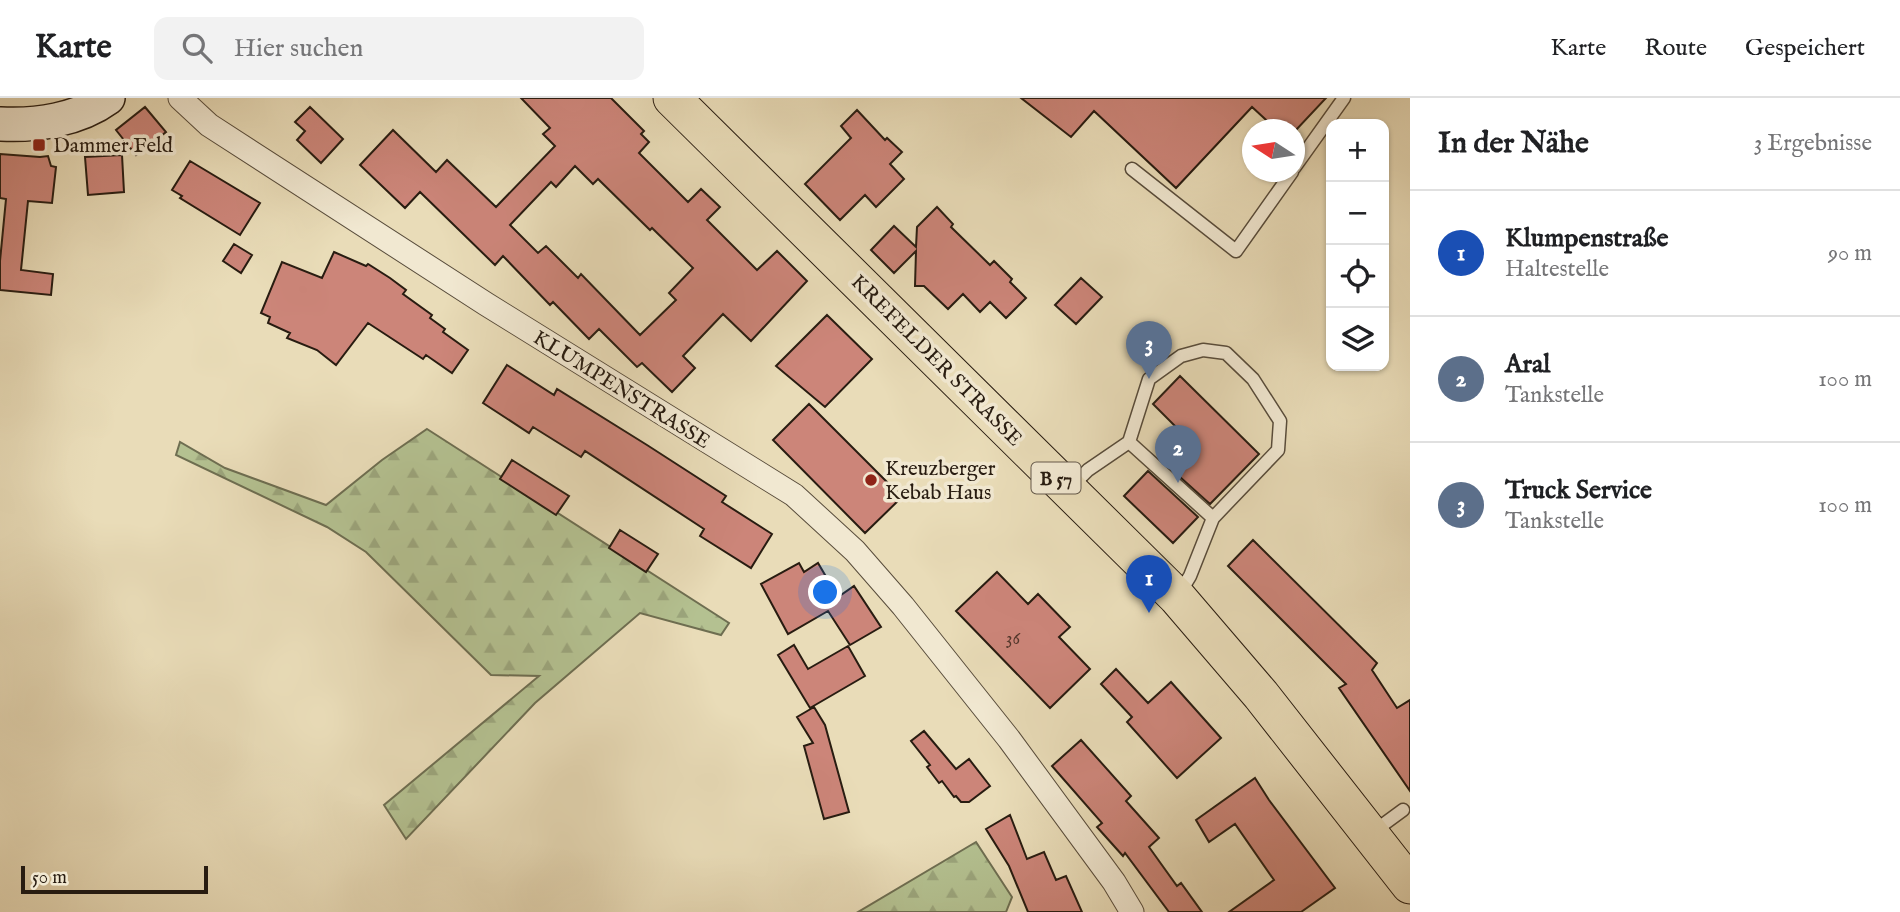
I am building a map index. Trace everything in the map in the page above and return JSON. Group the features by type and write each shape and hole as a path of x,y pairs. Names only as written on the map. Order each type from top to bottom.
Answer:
{"main road":[{"name":"KREFELDER STRASSE","path":"672,98 1177,597 1261,695 1410,885"}],"street":[{"path":"0,124 18,125 72,116 108,98"},
{"name":"KLUMPENSTRASSE","path":"180,98 209,125 486,304 794,495 855,551 903,606 1009,739 1114,882 1132,912"}],"lane":[{"path":"1305,153 1344,98"},
{"path":"1132,169 1236,251 1285,182"},
{"path":"1068,490 1088,470 1129,442 1149,379 1181,356 1203,350 1226,353 1253,379 1280,421 1278,450 1213,518 1190,576 1177,597"},
{"path":"1129,442 1213,518"},
{"path":"1370,834 1403,810"}],"green space":[{"path":"427,429 729,623 721,635 640,613 535,703 406,839 384,805 539,676 491,675 366,552 327,527 176,455 180,442 225,468 326,505 382,460"},
{"path":"976,842 1012,897 1006,912 858,912"}],"building":[{"path":"521,98 611,98 644,131 641,134 649,142 639,153 688,202 701,189 720,207 707,220 757,270 777,251 807,281 751,341 723,314 683,356 695,368 672,392 642,363 637,367 599,329 589,339 553,302 550,305 503,256 495,265 420,192 405,208 360,165 393,130 436,172 447,160 496,207 555,146 543,134 550,128","holes":["575,166 593,184 598,179 693,268 669,293 676,300 640,335 581,274 578,278 546,246 538,253 510,225 551,182 556,187"]},
{"path":"1021,98 1326,98 1305,120 1265,119 1252,107 1176,188 1094,111 1071,137"},
{"path":"145,107 166,132 136,155 116,130"},
{"path":"310,107 343,139 321,163 297,140 305,131 295,122"},
{"path":"857,110 885,140 887,138 902,152 890,164 904,179 876,207 865,195 840,220 805,184 851,138 841,126"},
{"path":"0,154 48,156 51,166 56,167 52,203 28,201 21,270 53,274 51,295 0,290 6,199 0,198"},
{"path":"122,155 124,192 88,195 85,157"},
{"path":"190,161 260,203 240,235 180,198 182,196 172,190"},
{"path":"937,207 953,224 951,227 990,265 994,261 1026,298 1006,318 990,302 980,312 963,294 948,309 924,286 915,286 916,251 894,273 871,250 894,226 916,247 917,227"},
{"path":"234,244 252,255 241,273 223,261"},
{"path":"334,252 366,266 368,264 390,278 406,290 403,294 432,315 430,318 445,329 443,332 468,350 452,373 426,355 423,359 368,323 336,365 317,350 287,338 290,333 268,323 270,317 261,313 282,262 322,278"},
{"path":"1081,278 1102,297 1076,324 1055,305"},
{"path":"827,315 872,359 825,407 776,366"},
{"path":"507,365 554,395 557,389 647,445 726,496 722,502 772,534 751,568 700,536 704,529 585,451 581,457 533,427 529,433 483,403"},
{"path":"1180,376 1259,454 1210,504 1160,459 1184,435 1153,404"},
{"path":"809,404 902,497 865,533 773,440"},
{"path":"512,460 569,496 556,515 500,479"},
{"path":"1148,471 1198,517 1173,543 1124,496"},
{"path":"620,530 658,554 646,572 609,548"},
{"path":"1253,540 1377,663 1372,670 1397,708 1410,700 1410,791 1339,688 1346,684 1228,566"},
{"path":"799,563 804,572 818,563 838,597 854,586 881,627 850,645 828,611 788,634 761,584"},
{"path":"997,572 1028,604 1038,594 1070,627 1059,637 1090,669 1050,708 956,611"},
{"path":"794,645 808,669 848,646 865,676 810,708 778,655"},
{"path":"1116,669 1148,703 1171,682 1221,738 1177,778 1127,722 1132,717 1101,684"},
{"path":"814,707 825,725 849,812 824,819 804,746 813,743 797,717"},
{"path":"924,731 956,769 969,759 990,786 969,802 961,802 954,797 942,781 939,783 927,767 930,765 911,741"},
{"path":"1081,740 1131,796 1126,801 1159,838 1149,847 1177,886 1181,883 1202,912 1169,912 1125,853 1123,856 1097,827 1102,823 1052,766"},
{"path":"1255,778 1335,888 1301,912 1229,912 1274,880 1235,824 1209,842 1196,820"},
{"path":"1010,815 1027,859 1044,852 1056,880 1066,876 1082,912 1028,912 1009,866 986,829"}],"place":[{"name":"Dammer Feld","path":"39,145"},
{"name":"Truck Service","path":"1149,379"},
{"name":"Kreuzberger Kebab Haus","path":"871,480"},
{"name":"Aral","path":"1178,483"},
{"name":"Klumpenstraße","path":"1149,613"}]}
